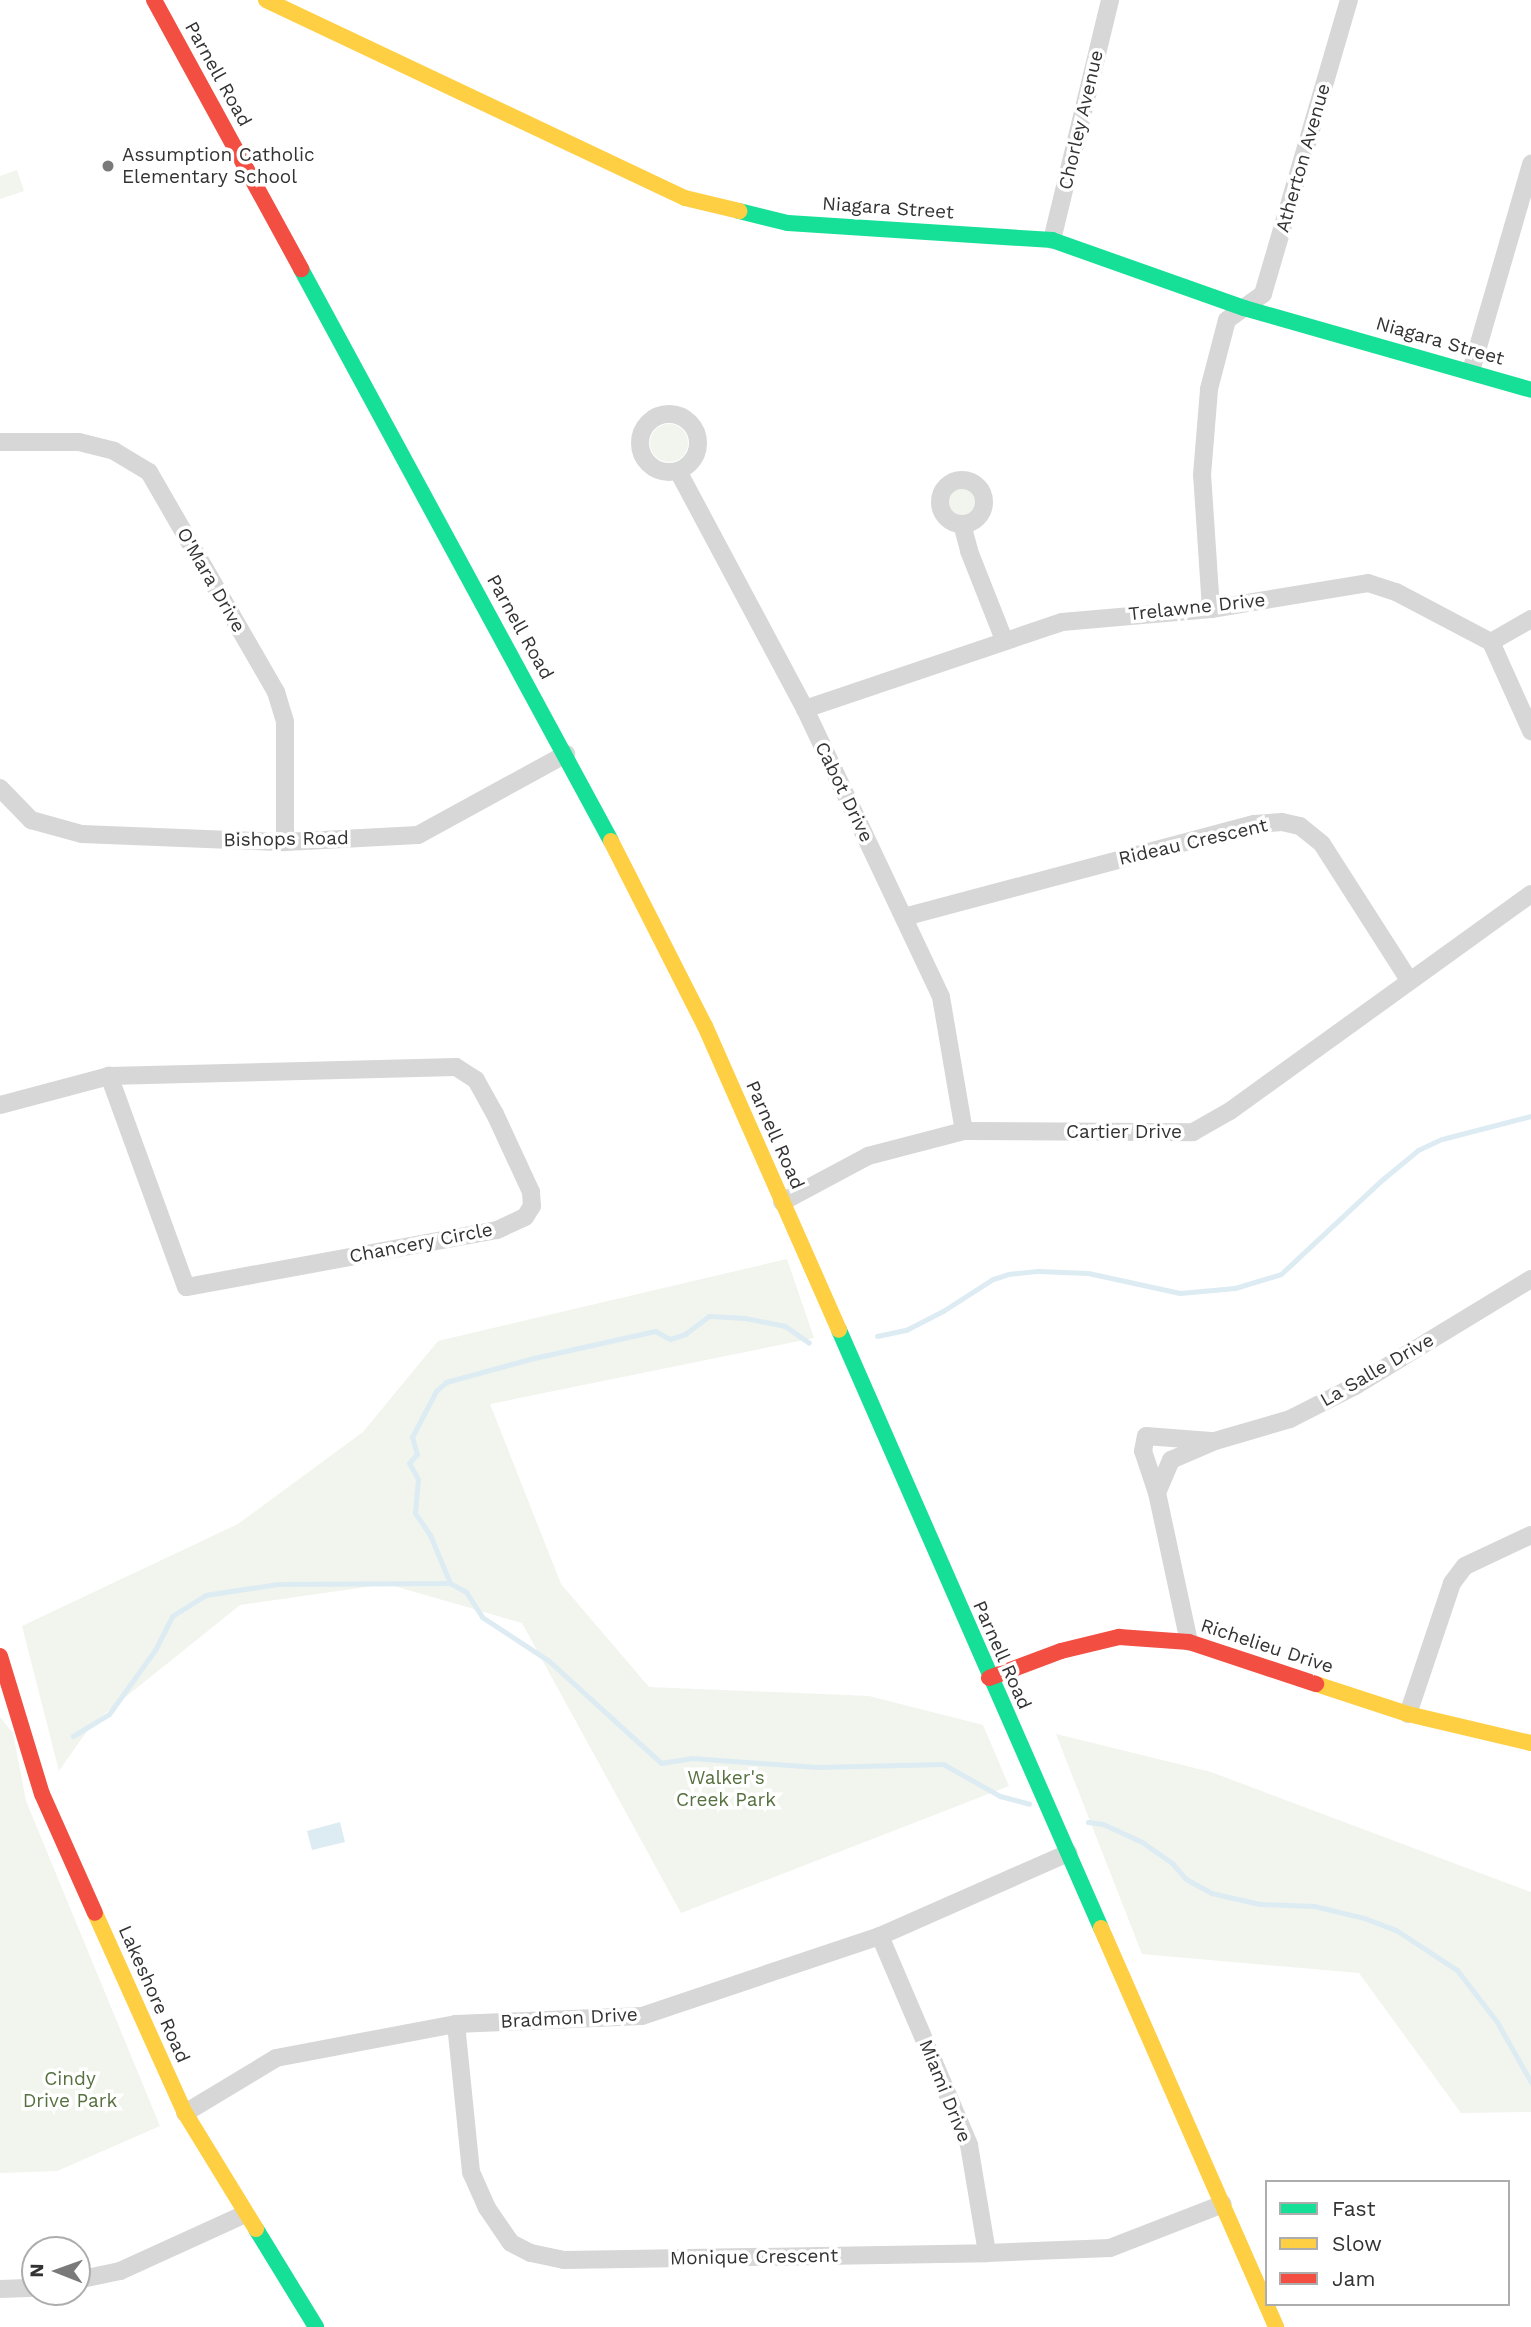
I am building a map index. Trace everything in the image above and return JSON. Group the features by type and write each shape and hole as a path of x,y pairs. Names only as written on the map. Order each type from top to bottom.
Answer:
{"street":[{"name":"Parnell Road","path":"154,0 566,754 705,1026 1265,2301"},
{"path":"162,15 170,0"},
{"name":"Niagara Street","path":"266,0 684,198 788,223 1052,240 1244,309 1531,390"},
{"name":"Chorley Avenue","path":"1052,240 1110,0"},
{"name":"Atherton Avenue","path":"1212,609 1202,475 1209,389 1227,320 1262,294 1349,0"},
{"path":"1471,371 1531,164"},
{"name":"O'Mara Drive","path":"0,442 79,442 114,451 149,472 276,692 285,722 285,842"},
{"name":"Cabot Drive","path":"678,471 805,709 941,997 964,1131"},
{"path":"962,524 969,551 1004,639"},
{"name":"Trelawne Drive","path":"805,709 1004,639 1086,618 1212,609 1368,583 1396,592 1491,642"},
{"path":"1531,619 1491,642 1531,731"},
{"name":"Bishops Road","path":"0,788 31,820 82,834 285,842 418,835 566,754"},
{"name":"Rideau Crescent","path":"904,917 1254,824 1282,822 1300,825 1322,844 1409,980"},
{"name":"Cartier Drive","path":"782,1202 868,1156 964,1131 1193,1132 1230,1111 1531,894"},
{"name":"Chancery Circle","path":"0,1105 109,1076 456,1067 476,1080 495,1114 531,1192 532,1206 525,1217 497,1230 186,1287 109,1076"},
{"name":"La Salle Drive","path":"1157,1493 1171,1460 1215,1441 1290,1419 1355,1386 1531,1279"},
{"name":"La Salle Drive","path":"1189,1642 1157,1493 1143,1451 1146,1436 1215,1441"},
{"path":"1408,1714 1452,1583 1465,1566 1531,1535"},
{"name":"Richelieu Drive","path":"989,1678 1061,1651 1119,1637 1189,1642 1408,1714 1531,1743"},
{"name":"Lakeshore Road","path":"0,1656 42,1794 185,2113 316,2327"},
{"name":"Bradmon Drive","path":"185,2113 276,2058 456,2024 642,2016 880,1936 1068,1853"},
{"name":"Miami Drive","path":"880,1936 968,2146 987,2253"},
{"name":"Monique Crescent","path":"456,2024 471,2172 487,2208 511,2243 531,2253 564,2260 987,2253 1110,2248 1223,2204"},
{"path":"91,2277 120,2271 245,2214"},
{"path":"0,2289 21,2288"},
{"name":"Parnell Road","path":"1267,2306 1276,2327"}],"green space":[{"path":"17,170 24,191 0,199 0,176"},
{"path":"669,424 682,430 688,443 682,456 669,462 656,456 650,443 656,430"},
{"path":"962,489 971,493 975,502 971,511 962,515 953,511 949,502 953,493"},
{"name":"Walker's Creek Park","path":"787,1259 814,1338 490,1404 561,1584 649,1687 869,1696 983,1725 1009,1786 681,1913 522,1623 387,1584 240,1605 92,1724 59,1771 22,1626 238,1524 363,1432 438,1341"},
{"name":"Cindy Drive Park","path":"0,1717 13,1733 26,1801 160,2126 57,2171 0,2173"},
{"path":"1056,1734 1211,1772 1531,1892 1531,2112 1461,2113 1359,1973 1142,1954"}],"shaded area":[{"path":"340,1822 345,1842 312,1850 307,1831"}],"waterway":[{"path":"877,1336 906,1330 943,1311 993,1279 1008,1274 1038,1271 1088,1273 1180,1293 1235,1288 1281,1274 1418,1150 1442,1139 1531,1116"},
{"path":"450,1583 430,1535 415,1513 418,1479 409,1463 417,1454 412,1437 436,1391 446,1382 534,1358 655,1331 670,1339 685,1334 709,1316 745,1318 785,1326 809,1343"},
{"path":"73,1736 109,1714 155,1650 172,1616 205,1595 278,1584 450,1583 466,1592 482,1617 549,1661 661,1763 691,1758 817,1767 943,1764 1000,1796 1029,1804"},
{"path":"1088,1822 1103,1824 1142,1842 1172,1863 1186,1879 1211,1893 1260,1904 1314,1906 1364,1918 1396,1930 1457,1970 1497,2022 1531,2082"}],"traffic: fast":[{"path":"739,211 788,223 1052,240 1244,308 1531,390"},
{"path":"301,269 611,841"},
{"path":"839,1330 1101,1928"},
{"path":"256,2229 316,2327"}],"traffic: slow":[{"path":"266,0 685,198 739,211"},
{"path":"611,841 705,1026 839,1330"},
{"path":"1316,1684 1408,1714 1531,1743"},
{"path":"95,1913 185,2113 256,2229"},
{"path":"1101,1928 1265,2302"},
{"path":"1267,2306 1276,2327"}],"traffic: jam":[{"path":"154,0 301,269"},
{"path":"989,1678 1061,1651 1119,1637 1189,1642 1316,1684"},
{"path":"0,1656 42,1794 95,1913"}],"place":[{"name":"Assumption Catholic Elementary School","path":"108,166"}]}
